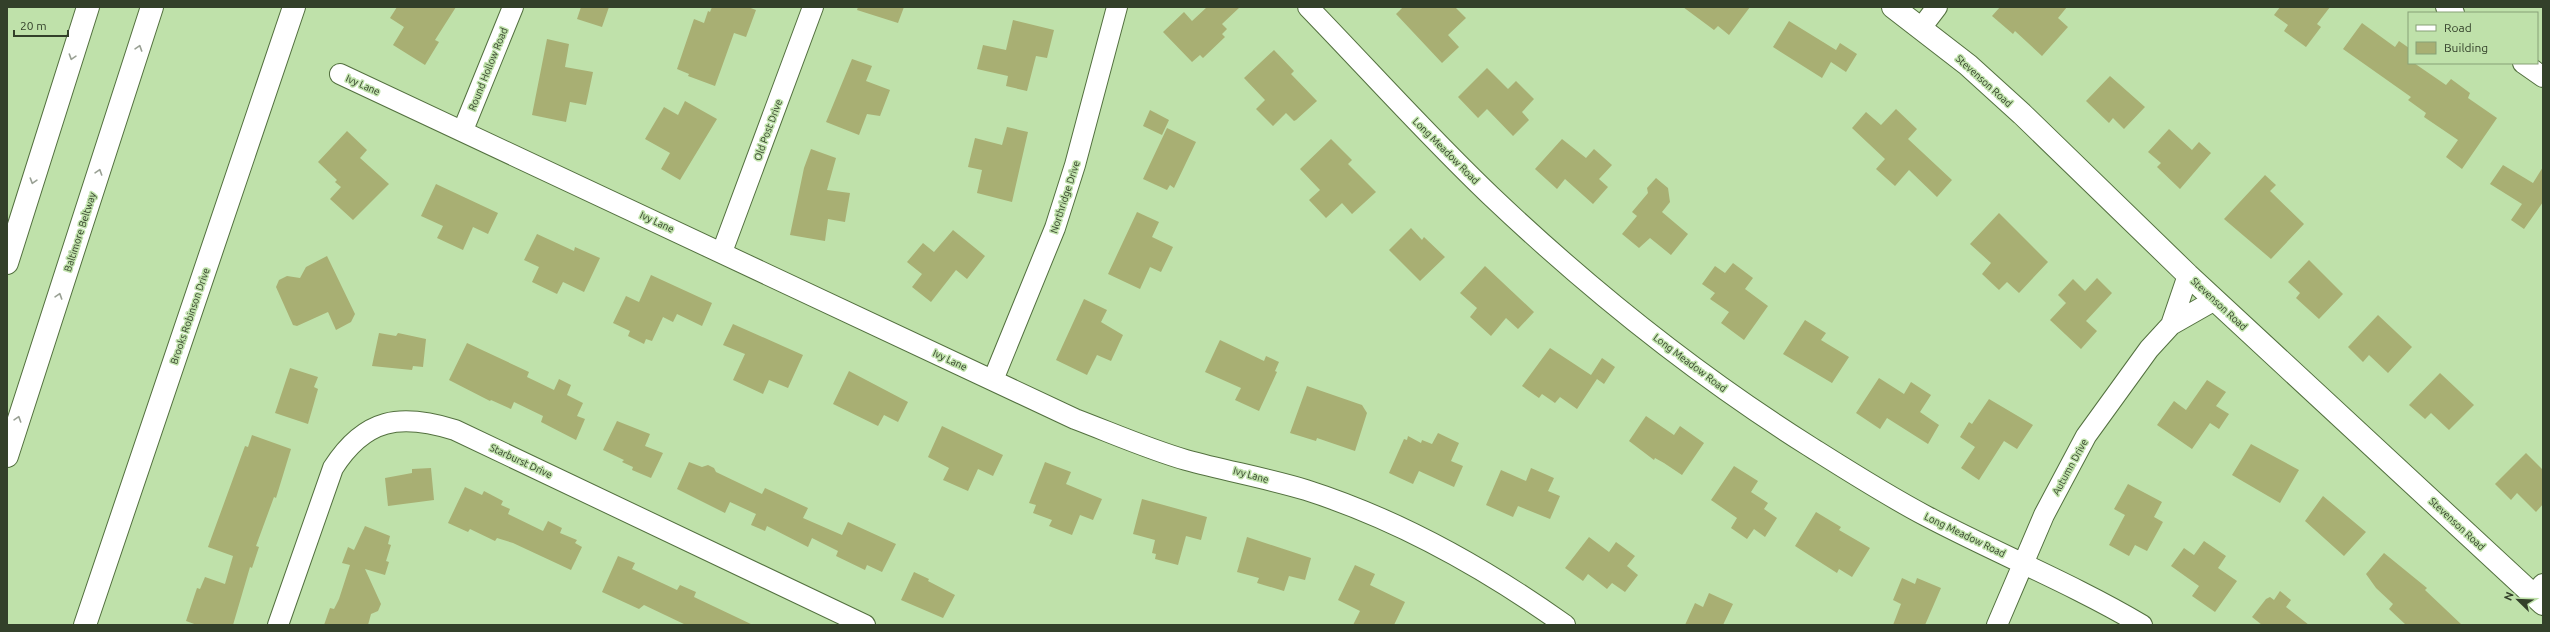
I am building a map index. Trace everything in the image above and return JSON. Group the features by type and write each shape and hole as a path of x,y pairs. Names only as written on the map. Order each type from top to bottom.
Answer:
{"main road":[{"path":"7,263 88,7"},
{"name":"Baltimore Beltway","path":"7,456 152,7"},
{"name":"Brooks Robinson Drive","path":"85,625 294,7"},
{"name":"Stevenson Road","path":"1893,7 1968,65 2016,109 2215,300 2540,594"}],"street":[{"name":"Round Hollow Road","path":"463,130 513,7"},
{"name":"Old Post Drive","path":"722,252 813,7"},
{"name":"Northridge Drive","path":"993,380 1055,228 1079,150 1117,7"},
{"name":"Long Meadow Road","path":"1308,7 1491,196 1611,303 1740,400 1807,445 1926,516 2081,590 2142,625"},
{"path":"1921,28 1937,7"},
{"path":"2524,64 2543,78"},
{"name":"Ivy Lane","path":"340,74 463,130 1075,419 1186,460 1250,474 1307,490 1366,512 1423,538 1473,564 1564,625"},
{"name":"Autumn Drive","path":"2171,325 2188,275"},
{"name":"Autumn Drive","path":"1997,625 2022,563 2064,474 2086,436 2149,349 2171,325 2215,300"},
{"name":"Starburst Drive","path":"278,625 333,468 344,450 362,434 383,423 405,420 429,422 455,430 865,625"}],"building":[{"path":"397,7 456,7 435,40 439,42 425,65 393,45 404,27 390,18"},
{"path":"581,7 609,7 602,27 577,19"},
{"path":"712,7 748,7 756,10 746,37 734,33 715,86 688,76 689,74 677,69 694,19 704,23 708,11 710,12"},
{"path":"858,7 904,7 898,23 857,10"},
{"path":"1207,7 1240,7 1222,24 1227,29 1222,34 1225,37 1203,58 1200,55 1192,62 1163,32 1184,12 1192,21"},
{"path":"1403,7 1455,7 1466,18 1448,35 1459,47 1442,63 1396,14"},
{"path":"1683,7 1750,7 1729,35 1718,26 1714,30"},
{"path":"2000,7 2067,7 2058,18 2068,27 2042,56 2015,31 2013,34 1992,16"},
{"path":"2280,7 2330,7 2317,24 2321,27 2306,47 2284,31 2288,25 2274,15"},
{"path":"1013,20 1054,30 1047,58 1036,56 1027,91 1006,86 1008,76 977,69 983,45 1006,50"},
{"path":"1789,21 1836,50 1840,43 1857,54 1846,72 1831,62 1822,78 1773,47"},
{"path":"2362,23 2395,47 2399,41 2408,47 2408,64 2415,64 2446,85 2451,79 2470,93 2468,98 2497,118 2462,169 2446,157 2458,140 2424,117 2426,113 2408,100 2411,97 2343,49"},
{"path":"547,39 569,44 565,67 593,72 586,105 570,102 566,122 532,115"},
{"path":"1274,50 1294,71 1291,74 1317,101 1296,120 1294,121 1286,113 1273,126 1256,109 1265,100 1244,78"},
{"path":"852,59 872,66 866,81 890,90 880,116 867,114 859,135 826,122"},
{"path":"1487,68 1508,89 1516,81 1534,99 1522,112 1529,120 1513,136 1487,109 1478,118 1458,97"},
{"path":"2110,76 2145,107 2124,129 2113,118 2109,123 2086,101"},
{"path":"685,101 717,119 680,180 661,169 670,153 645,139 664,107 678,115"},
{"path":"1896,109 1917,129 1908,139 1952,180 1937,197 1909,170 1895,186 1876,169 1885,159 1852,128 1866,112 1881,125"},
{"path":"1150,110 1169,120 1162,135 1143,126"},
{"path":"1007,127 1028,132 1012,202 977,193 982,170 968,167 975,138 1002,145"},
{"path":"1167,128 1196,142 1174,188 1170,185 1167,190 1143,179"},
{"path":"2169,129 2192,150 2199,142 2211,153 2180,189 2157,167 2161,163 2148,152"},
{"path":"347,131 367,150 360,158 389,184 353,220 330,199 341,187 335,182 337,180 318,162"},
{"path":"1331,139 1352,160 1348,164 1376,192 1352,214 1342,203 1326,218 1309,200 1320,190 1300,169"},
{"path":"1562,139 1586,158 1594,149 1612,165 1599,179 1608,187 1593,204 1565,179 1557,189 1535,169"},
{"path":"811,149 836,158 827,190 850,193 845,222 828,219 825,241 790,235 804,168"},
{"path":"2503,165 2533,183 2543,167 2543,202 2524,229 2511,220 2522,204 2490,184"},
{"path":"2265,175 2276,185 2270,191 2304,224 2271,259 2224,219"},
{"path":"1656,178 1668,188 1670,202 1662,212 1688,234 1671,255 1650,238 1639,248 1622,234 1637,216 1632,212 1648,193 1647,188"},
{"path":"436,184 498,213 488,234 473,227 463,250 437,238 443,226 421,216"},
{"path":"1137,212 1159,222 1152,237 1173,247 1161,272 1150,267 1140,289 1108,274"},
{"path":"1999,213 2048,262 2019,293 2007,282 1999,290 1982,274 1991,263 1970,244"},
{"path":"1411,228 1422,240 1424,237 1445,257 1420,281 1389,250"},
{"path":"953,230 985,256 967,279 956,270 931,302 912,287 922,274 907,262 923,243 934,252"},
{"path":"537,234 574,251 575,247 600,258 584,292 563,282 557,294 532,282 539,267 524,260"},
{"path":"327,256 355,314 351,322 336,330 328,312 297,326 293,325 276,287 279,280 287,276 300,278 306,267"},
{"path":"2309,260 2343,294 2319,319 2296,298 2300,293 2288,282"},
{"path":"1733,263 1753,278 1745,289 1768,306 1744,340 1721,323 1729,312 1710,299 1715,293 1702,284 1715,266 1725,273"},
{"path":"1485,266 1534,312 1518,329 1506,318 1491,336 1470,317 1477,308 1460,293"},
{"path":"651,275 712,303 702,326 677,314 673,322 663,317 652,341 646,339 644,344 628,336 630,331 613,323 626,296 639,302"},
{"path":"2097,278 2112,293 2086,321 2097,331 2081,349 2050,320 2066,303 2058,295 2073,279 2085,291"},
{"path":"1084,299 1107,310 1101,322 1123,335 1111,361 1097,355 1087,375 1056,360"},
{"path":"2378,315 2412,347 2388,373 2369,355 2363,362 2348,347"},
{"path":"1805,320 1826,333 1821,340 1849,357 1832,383 1783,354"},
{"path":"733,324 803,355 788,388 769,380 763,394 733,380 745,354 723,345"},
{"path":"379,333 396,336 398,333 426,339 423,367 413,366 412,370 372,366"},
{"path":"1220,340 1264,361 1266,356 1279,362 1275,371 1277,372 1259,411 1235,400 1241,388 1205,372"},
{"path":"467,343 529,372 527,377 554,390 559,379 571,385 567,395 583,403 577,416 585,419 576,440 541,422 543,416 514,402 511,409 491,400 490,401 449,380"},
{"path":"1550,348 1591,375 1602,358 1615,367 1604,384 1597,379 1577,409 1560,397 1555,403 1542,394 1539,398 1522,386"},
{"path":"290,368 318,377 314,387 318,389 308,424 275,413"},
{"path":"849,371 908,402 898,422 884,415 878,426 833,404"},
{"path":"2440,373 2474,405 2449,430 2431,413 2425,419 2409,405"},
{"path":"1879,378 1904,394 1911,382 1931,395 1920,412 1939,425 1928,444 1887,418 1880,429 1856,413"},
{"path":"2207,380 2226,392 2216,406 2229,414 2219,429 2210,423 2192,449 2157,425 2174,401 2186,410"},
{"path":"1307,386 1362,405 1367,413 1355,451 1317,438 1316,441 1290,433"},
{"path":"1989,399 2033,425 2017,449 2004,441 1979,480 1961,468 1975,447 1960,437 1969,422 1972,424"},
{"path":"1646,416 1674,435 1680,426 1704,443 1682,475 1655,458 1654,460 1629,441"},
{"path":"617,421 650,434 645,446 663,453 651,478 632,470 633,467 622,462 624,460 603,450"},
{"path":"942,426 1003,455 993,476 978,469 968,491 943,480 949,468 928,457"},
{"path":"1438,433 1459,443 1451,461 1463,466 1454,487 1419,471 1413,484 1389,473 1404,439 1407,440 1408,436 1421,443 1422,440 1432,444"},
{"path":"252,435 291,449 276,498 274,497 256,546 259,547 252,568 250,567 233,625 197,625 186,621 197,588 200,589 205,577 225,584 233,556 208,547 245,446 248,447"},
{"path":"2251,444 2299,470 2280,503 2232,475"},
{"path":"2526,453 2543,470 2543,504 2536,512 2517,493 2511,500 2495,484"},
{"path":"689,462 702,467 708,465 714,468 716,472 762,494 765,488 808,508 803,518 842,535 848,522 896,544 882,572 867,565 865,570 836,556 838,551 812,538 808,547 767,526 765,531 751,525 756,514 730,502 725,513 677,489"},
{"path":"1045,462 1071,472 1066,484 1102,499 1093,520 1080,515 1072,535 1049,526 1052,520 1033,513 1036,505 1029,503"},
{"path":"1734,466 1758,481 1751,492 1768,503 1764,509 1777,518 1765,537 1754,529 1747,539 1731,528 1737,518 1711,500"},
{"path":"431,468 434,500 388,506 385,478 412,473 412,469"},
{"path":"1531,468 1554,478 1548,491 1560,496 1550,519 1518,506 1513,517 1486,505 1501,470 1526,481"},
{"path":"2128,484 2162,502 2154,517 2163,522 2147,551 2135,545 2129,556 2109,545 2125,515 2114,509"},
{"path":"465,487 482,495 484,491 503,501 501,505 510,509 508,514 543,531 548,521 562,528 560,533 577,540 575,543 582,547 571,570 513,543 497,538 495,541 470,529 468,532 448,523"},
{"path":"2323,496 2366,532 2344,556 2305,521"},
{"path":"1142,499 1207,517 1201,540 1186,536 1178,565 1155,559 1156,554 1152,553 1155,540 1133,534"},
{"path":"1816,512 1841,527 1839,530 1870,548 1852,577 1839,569 1837,573 1795,546"},
{"path":"365,526 390,536 388,544 391,545 386,561 389,562 385,575 365,569 381,604 378,611 371,614 368,625 324,625 330,608 334,609 339,599 350,565 342,563 348,547 354,550"},
{"path":"1247,537 1311,558 1305,580 1289,576 1284,591 1257,583 1259,578 1237,572"},
{"path":"1589,537 1609,552 1616,542 1635,556 1627,566 1638,575 1625,592 1612,583 1607,589 1588,574 1583,581 1565,568"},
{"path":"2204,541 2226,556 2218,568 2237,581 2215,612 2192,596 2199,586 2171,566 2184,548 2194,555"},
{"path":"2384,553 2427,588 2425,590 2462,625 2406,625 2389,609 2393,604 2376,588 2366,574"},
{"path":"618,556 635,563 632,569 677,590 680,585 696,592 694,597 753,625 686,625 644,605 639,609 602,592"},
{"path":"1355,565 1375,574 1370,585 1405,602 1394,625 1353,625 1360,611 1338,600"},
{"path":"914,572 929,579 928,581 955,595 943,618 901,600"},
{"path":"1902,578 1915,584 1917,578 1941,588 1925,625 1893,625 1901,604 1893,600"},
{"path":"2280,591 2291,600 2286,607 2309,625 2262,625 2252,617 2266,599 2270,597 2274,600"},
{"path":"1709,593 1733,604 1723,625 1685,625 1695,603 1703,607"}]}
